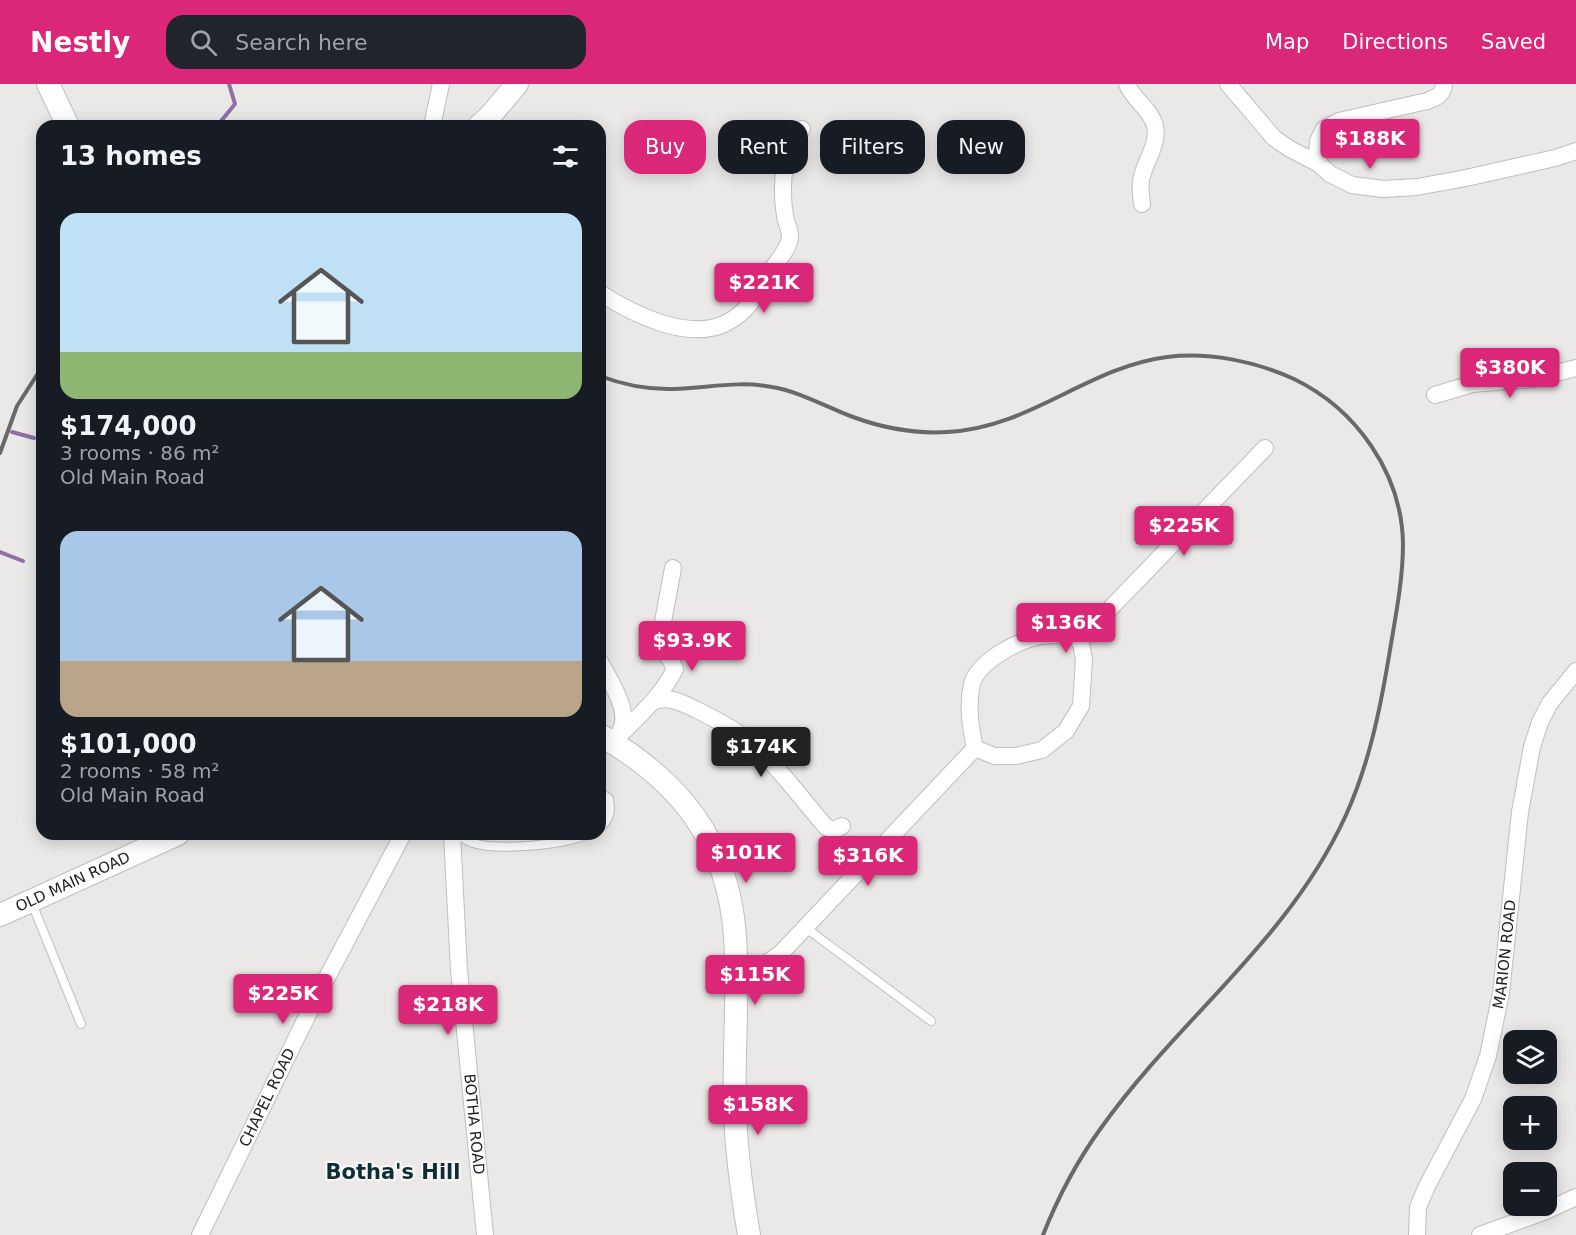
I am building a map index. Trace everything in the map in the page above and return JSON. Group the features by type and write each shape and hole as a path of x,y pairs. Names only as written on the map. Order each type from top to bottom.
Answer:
{"main road":[{"path":"48,84 65,120"},
{"path":"486,120 517,84"},
{"path":"608,740 632,754 674,789 693,813 719,862 730,904 735,937 735,1109 749,1235"},
{"name":"OLD MAIN ROAD","path":"0,915 151,840"}],"street":[{"path":"433,120 441,84"},
{"path":"1126,84 1129,92 1151,116 1156,128 1140,184 1142,204"},
{"path":"1228,84 1274,138 1319,164 1330,174 1352,185 1383,189 1417,187 1555,158 1576,151"},
{"path":"1319,164 1318,141 1324,129 1339,121 1428,101 1439,96 1444,84"},
{"path":"606,296 645,316 675,327 708,328 728,322 737,316 759,293 788,244 790,231 785,212 785,174"},
{"path":"1435,394 1472,384 1533,379 1576,368"},
{"path":"1079,641 1265,448"},
{"path":"608,740 654,701 669,682 675,669 673,661 661,648 660,638 673,568"},
{"path":"1065,634 1076,637 1082,644 1084,686 1081,706 1066,731 1042,750 1016,756 994,756 975,748 969,724 969,704 972,683 977,672 1013,646 1040,636 1065,634"},
{"name":"MARION ROAD","path":"1417,1235 1418,1208 1473,1098 1488,1056 1501,993 1520,812 1539,722 1550,703 1576,671"},
{"path":"606,674 623,712 621,733 608,740"},
{"path":"654,701 663,698 676,700 744,737 766,757 826,827 834,830 842,826"},
{"path":"735,972 746,972 759,968 781,953 975,748"},
{"name":"CHAPEL ROAD","path":"200,1235 313,1004 401,840"},
{"name":"BOTHA ROAD","path":"454,840 459,970 485,1235"},
{"path":"1480,1235 1546,1211 1576,1197"}],"lane":[{"path":"606,797 609,799 611,810 606,822"},
{"path":"467,840 495,846 560,843 569,840"},
{"path":"31,901 81,1024"},
{"path":"806,928 931,1021"}],"waterway":[{"path":"222,120 235,104 229,84"},
{"path":"12,432 34,438"},
{"path":"0,552 23,561"}],"railway":[{"path":"606,378 659,389 746,384 772,387 793,392 876,424 911,431 947,432 976,428 1004,420 1031,410 1084,384 1138,363 1167,357 1215,357 1264,367 1294,379 1316,392 1337,407 1355,426 1371,446 1384,469 1394,492 1401,518 1403,558 1400,586 1378,717 1361,776 1346,815 1322,860 1264,941 1164,1051 1101,1128 1069,1180 1043,1235"},
{"path":"0,453 17,406 36,376"}],"district":[{"name":"Botha's Hill","path":"393,1172"}]}
